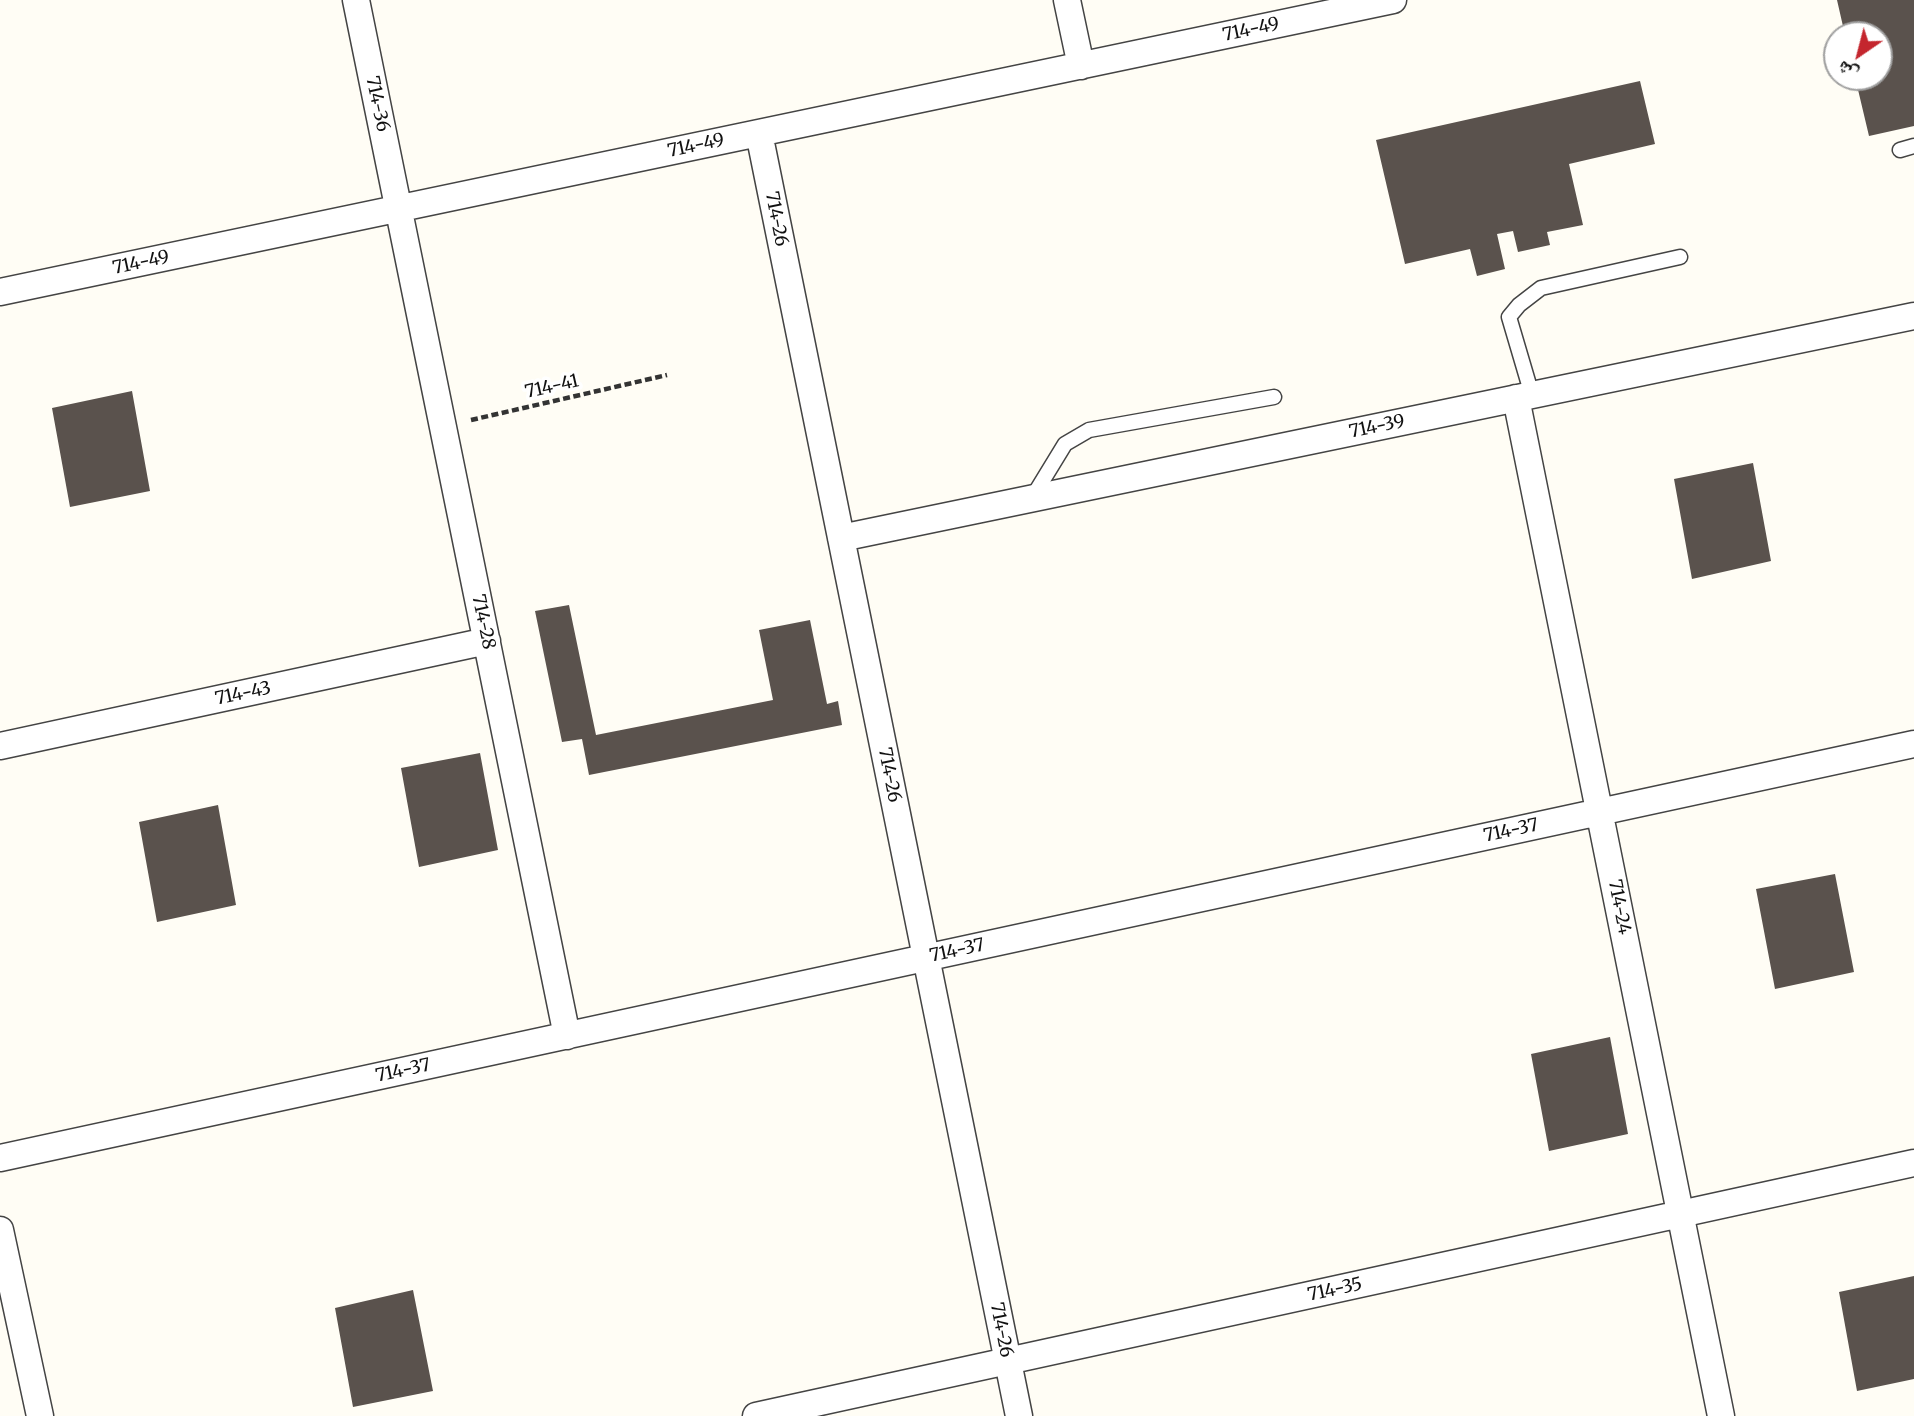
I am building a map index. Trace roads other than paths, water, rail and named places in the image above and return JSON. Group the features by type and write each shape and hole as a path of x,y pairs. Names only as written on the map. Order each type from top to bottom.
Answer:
{"street":[{"name":"714-36","path":"356,0 398,209"},
{"path":"1067,0 1081,65"},
{"name":"714-49","path":"0,292 1393,0"},
{"name":"714-26","path":"759,133 1019,1416"},
{"name":"714-28","path":"398,209 567,1035"},
{"name":"714-39","path":"841,538 1914,316"},
{"name":"714-24","path":"1524,397 1600,812 1721,1416"},
{"name":"714-43","path":"0,746 487,641"},
{"name":"714-37","path":"0,1158 1914,744"},
{"name":"714-35","path":"755,1416 1914,1163"},
{"path":"0,1230 40,1416"}],"lane":[{"path":"1524,397 1509,317 1519,305 1541,288 1680,257"},
{"path":"1031,499 1065,444 1090,430 1274,397"}]}
